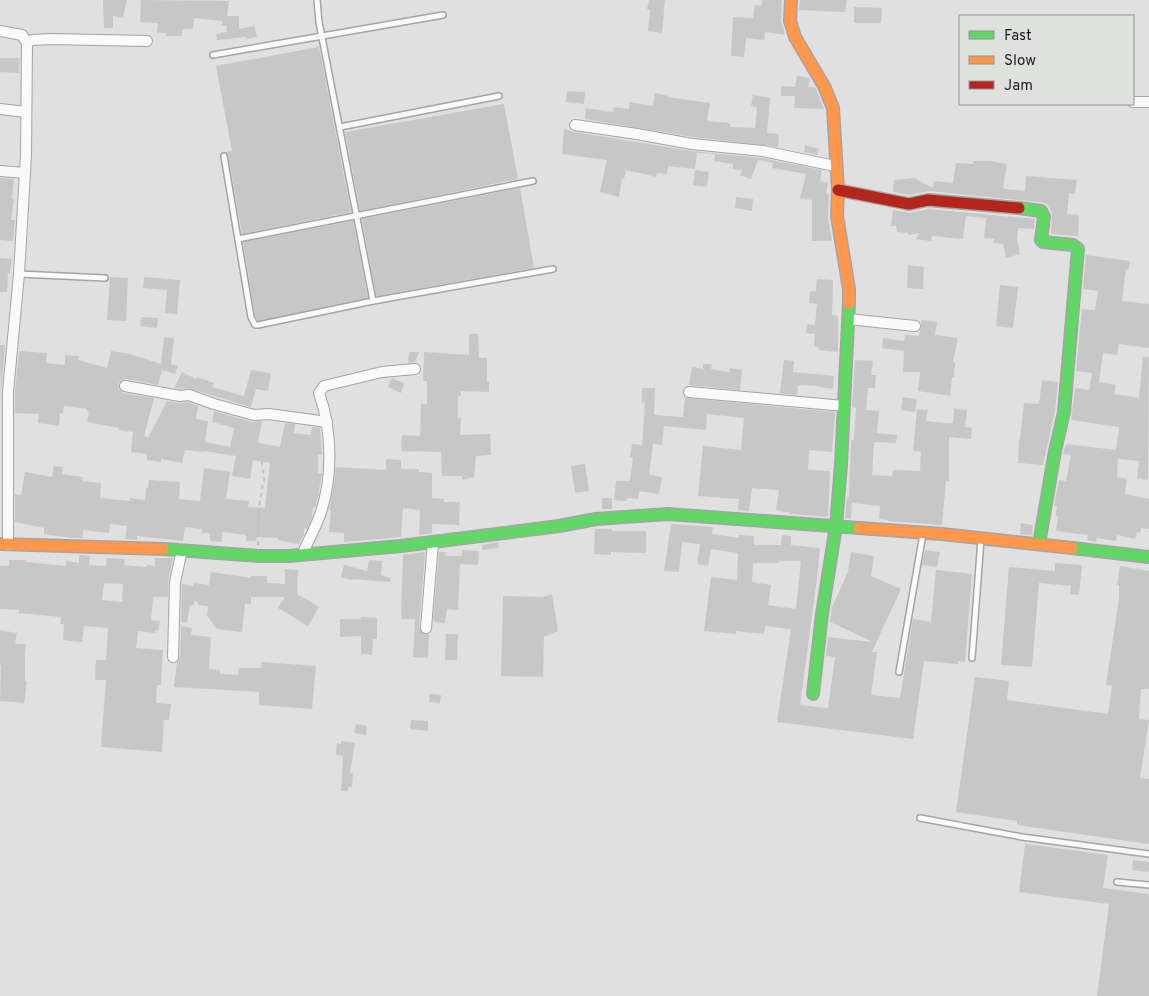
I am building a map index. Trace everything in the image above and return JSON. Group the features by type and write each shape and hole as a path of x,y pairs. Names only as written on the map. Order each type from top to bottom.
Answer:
{"street":[{"path":"791,0 791,27 796,39 830,95 833,108 839,234 849,289 842,464 836,526 822,614 813,694"},
{"path":"0,31 22,36 26,43 25,173 19,274 8,392 4,544 182,550 258,556 302,555 433,542 559,526 596,519 668,514 982,538 1149,557"},
{"path":"26,43 32,40 51,39 147,41"},
{"path":"1134,102 1149,102"},
{"path":"0,109 26,112"},
{"path":"575,125 692,144 763,151 835,166"},
{"path":"0,171 25,173"},
{"path":"838,190 909,204 928,200 1037,210 1044,217 1041,240 1043,242 1073,245 1078,249 1064,412 1055,451 1040,544"},
{"path":"848,319 915,326"},
{"path":"302,555 320,514 328,477 327,422 319,393 324,386 382,372 415,369"},
{"path":"125,386 180,396 189,395 254,415 276,415 327,422"},
{"path":"689,392 844,406"},
{"path":"426,628 433,542"},
{"path":"173,657 175,582 182,550"}],"lane":[{"path":"317,0 322,37 355,215 373,301"},
{"path":"213,56 443,14"},
{"path":"340,127 499,96"},
{"path":"224,156 251,317 255,325 373,301 553,269"},
{"path":"238,239 533,181"},
{"path":"19,274 105,278"},
{"path":"899,672 923,533"},
{"path":"972,658 982,538"},
{"path":"920,818 1022,837 1149,854"},
{"path":"1117,882 1149,885"}],"path":[{"path":"258,556 259,514 264,479 261,456"}],"building":[{"path":"103,0 127,0 123,18 113,16 113,28 104,28"},
{"path":"141,0 229,1 227,16 239,16 239,29 254,26 257,37 217,40 216,34 227,32 226,26 222,26 222,21 194,18 193,29 182,29 182,36 166,36 166,33 157,33 158,23 140,22"},
{"path":"649,0 665,0 662,33 648,31 650,10 647,9"},
{"path":"762,0 782,0 781,21 785,35 765,32 764,40 746,38 744,57 731,56 733,17 753,18 755,5 761,6"},
{"path":"800,0 847,0 845,12 799,10"},
{"path":"854,7 882,8 881,23 854,23"},
{"path":"319,47 351,212 242,234 226,152 232,151 216,66"},
{"path":"0,58 20,58 19,73 0,72"},
{"path":"797,76 810,78 808,87 815,87 824,109 794,108 795,96 781,96 781,86 795,87"},
{"path":"567,91 585,92 584,104 566,102"},
{"path":"655,93 668,97 710,103 707,121 730,123 730,127 755,128 757,107 751,106 753,95 770,98 767,133 779,134 778,147 693,137 585,119 586,108 613,112 614,107 629,109 630,102 653,106"},
{"path":"504,104 518,179 360,211 345,132"},
{"path":"564,129 691,151 762,158 822,170 820,181 828,183 826,194 829,194 828,217 832,241 812,241 812,200 800,198 806,174 772,168 773,163 758,160 751,179 740,175 742,170 733,169 733,164 714,161 715,154 697,153 695,169 668,166 667,174 657,173 656,177 626,170 624,179 622,179 619,197 600,192 607,160 562,154"},
{"path":"805,145 819,149 817,155 804,152"},
{"path":"973,161 992,161 1007,164 1003,188 1005,189 1025,191 1026,176 1077,180 1075,194 1069,193 1067,214 1079,215 1078,236 1051,234 1052,213 1047,204 1039,202 929,191 909,195 893,192 894,180 914,178 933,188 934,181 953,183 956,163 973,164"},
{"path":"695,170 709,172 707,187 693,185"},
{"path":"0,178 14,179 11,220 15,220 13,241 0,240"},
{"path":"520,188 534,268 376,296 362,219"},
{"path":"736,197 753,199 752,211 735,208"},
{"path":"929,209 1035,219 1034,229 1018,228 1017,239 1020,254 1006,258 1003,244 993,243 994,239 984,238 986,218 966,216 963,239 932,236 931,241 916,239 919,233 908,235 908,233 897,232 896,226 891,226 893,210 910,213"},
{"path":"353,221 368,298 258,321 255,316 243,242"},
{"path":"1086,255 1130,261 1129,269 1126,269 1122,301 1149,304 1149,348 1119,344 1117,355 1103,353 1099,382 1116,385 1114,394 1139,398 1143,357 1149,357 1148,480 1137,478 1139,461 1118,459 1117,477 1127,479 1125,494 1149,499 1149,529 1141,528 1140,533 1137,532 1135,539 1117,535 1116,541 1097,538 1096,542 1087,540 1088,535 1056,531 1058,516 1056,516 1057,506 1054,506 1059,480 1066,481 1071,455 1063,454 1066,444 1116,450 1119,427 1071,420 1075,388 1089,390 1092,373 1076,371 1082,309 1095,310 1098,291 1083,289"},
{"path":"0,258 12,259 10,273 8,273 7,292 0,292"},
{"path":"908,265 924,267 923,289 907,288"},
{"path":"110,277 128,278 126,321 107,320"},
{"path":"144,277 180,280 177,314 165,313 167,290 143,288"},
{"path":"817,279 833,280 832,315 838,316 838,352 819,350 819,347 814,346 815,334 806,333 807,324 815,325 817,304 809,303 810,291 816,291"},
{"path":"1000,285 1018,287 1013,328 996,326"},
{"path":"141,317 158,318 157,328 140,326"},
{"path":"922,320 937,322 935,335 958,338 953,362 955,362 954,377 952,377 950,396 918,391 920,372 903,372 904,351 882,348 883,338 904,341 905,335 919,336"},
{"path":"469,334 478,334 479,358 487,358 489,392 461,391 461,396 458,396 458,418 461,418 460,435 490,434 491,455 476,456 474,477 462,480 462,476 442,476 441,452 401,451 402,435 420,436 421,404 427,404 427,381 423,381 424,352 469,355"},
{"path":"164,337 174,338 171,364 178,366 175,374 162,370 158,385 126,379 118,384 119,389 123,393 154,398 144,436 148,438 167,401 188,402 198,406 196,419 208,421 205,442 230,447 234,428 212,422 214,411 252,422 262,421 258,443 280,447 285,423 295,424 294,433 311,435 312,427 320,428 322,455 318,455 318,473 322,473 318,496 315,508 313,507 312,517 307,529 304,528 304,535 299,544 278,540 278,538 257,537 256,541 246,541 246,535 222,532 222,542 210,541 210,533 201,533 202,529 185,527 183,541 137,536 137,540 125,539 127,526 110,524 109,533 83,530 83,538 73,538 44,534 44,528 15,522 15,494 21,495 25,472 52,477 54,466 63,467 62,474 83,477 82,481 101,483 100,498 130,501 130,498 145,500 149,480 180,482 179,499 200,501 204,468 230,472 226,499 249,501 248,507 265,508 270,463 253,460 250,479 232,476 236,456 185,450 182,463 161,459 161,462 147,460 147,454 131,452 133,432 87,422 89,412 87,409 64,406 63,413 60,413 59,426 38,423 39,414 15,413 19,351 47,353 46,363 65,365 65,355 79,356 78,360 107,368 111,351 130,354 161,364"},
{"path":"0,345 5,345 1,412"},
{"path":"409,352 419,352 415,362 408,363"},
{"path":"784,360 794,361 793,372 834,376 833,389 798,385 797,395 780,393"},
{"path":"855,360 873,361 871,375 876,375 875,388 868,388 866,410 879,411 877,433 897,435 896,443 874,442 872,475 892,476 893,470 920,471 921,452 913,451 917,409 928,410 926,421 944,423 953,423 954,409 967,410 965,427 972,428 971,439 949,437 949,481 946,481 942,525 879,519 880,506 852,503 851,519 845,518 847,497 849,497 851,440 854,440 856,408 852,407"},
{"path":"703,364 712,364 711,369 729,372 730,368 742,370 740,390 689,385 692,367 703,369"},
{"path":"251,370 271,373 268,391 256,389 251,407 191,389 174,388 182,372 196,379 197,377 214,383 212,387 244,396"},
{"path":"392,378 404,383 401,393 388,387"},
{"path":"1042,380 1058,382 1055,411 1043,465 1018,463 1024,403 1039,404"},
{"path":"642,388 655,388 654,415 683,417 685,398 835,412 832,452 809,450 808,470 830,471 828,517 790,514 776,510 779,490 752,488 749,511 738,510 739,499 698,496 703,446 741,450 744,418 707,414 706,430 664,426 662,445 653,444 649,475 662,477 659,494 639,491 638,499 627,498 627,501 614,500 616,481 630,481 633,457 630,457 632,444 642,445 645,403 642,402"},
{"path":"903,397 917,399 915,412 901,410"},
{"path":"386,459 401,460 401,469 419,469 419,472 432,473 432,498 444,499 444,502 460,502 459,525 432,524 432,533 419,535 420,510 403,508 401,537 344,542 344,533 329,532 331,510 329,510 336,467 386,470"},
{"path":"585,464 589,491 575,493 571,466"},
{"path":"602,498 612,498 612,509 602,509"},
{"path":"1021,523 1033,525 1032,535 1020,534"},
{"path":"671,524 713,527 712,534 739,538 739,535 754,536 754,545 781,545 782,535 791,536 791,545 820,548 800,705 828,708 835,657 826,656 828,637 873,642 830,622 832,607 848,572 851,552 874,556 871,576 901,589 872,652 877,652 871,695 900,698 913,619 931,622 936,570 972,574 965,662 958,661 958,664 924,661 913,739 777,722 791,629 765,626 764,634 736,631 736,634 704,631 711,577 737,580 738,553 711,549 708,566 697,564 700,544 682,542 679,572 664,571","holes":["801,561 796,609 768,605 771,585 752,582 753,563"]},
{"path":"595,529 646,531 646,553 611,552 611,555 594,554"},
{"path":"498,542 499,548 482,550 482,545"},
{"path":"462,550 479,551 478,565 460,564 458,610 447,609 445,623 433,622 439,552 446,552 445,556 462,556"},
{"path":"925,550 940,552 937,567 922,565"},
{"path":"425,552 419,627 423,634 429,634 428,658 413,657 415,619 401,619 403,555"},
{"path":"79,555 90,556 89,565 106,566 107,558 125,559 124,565 146,567 147,565 155,566 155,558 173,558 168,581 168,597 153,597 151,620 160,621 158,631 155,630 155,633 138,631 136,648 163,650 161,685 157,685 156,703 171,704 169,720 164,720 162,752 101,747 106,680 95,680 96,660 106,660 108,628 84,626 82,642 63,640 64,624 60,624 61,617 0,609 0,566 9,566 9,560 26,560 26,562 66,566 66,561 79,563","holes":["104,583 123,584 122,602 102,600"]},
{"path":"369,560 382,561 381,575 391,578 390,582 352,580 341,577 344,565 367,571"},
{"path":"1055,563 1082,565 1079,595 1070,594 1071,586 1039,583 1032,667 1001,665 1009,567 1055,571"},
{"path":"1120,566 1149,571 1149,689 1141,689 1139,719 1149,720 1140,778 1149,779 1149,844 1017,825 1017,821 956,812 975,677 1009,681 1007,700 1108,714 1112,686 1106,685 1119,598 1119,585 1117,585"},
{"path":"285,569 298,570 297,594 319,607 308,626 278,608 285,597 251,597 251,604 245,604 242,632 217,629 207,616 208,606 199,605 195,600 194,605 190,605 187,623 181,622 182,584 193,586 194,583 209,585 211,572 251,578 251,576 267,576 267,583 285,584"},
{"path":"552,594 558,631 544,637 543,677 501,676 503,596 544,597"},
{"path":"361,617 377,618 377,639 373,639 372,655 361,654 361,636 340,637 340,619 361,619"},
{"path":"181,626 192,628 191,635 211,637 209,669 220,670 220,674 238,675 239,668 261,668 262,662 316,666 312,709 259,705 259,692 174,687 177,662 180,657"},
{"path":"0,630 17,633 15,644 26,644 25,681 27,681 24,703 0,701"},
{"path":"446,634 458,634 457,660 445,660"},
{"path":"430,694 441,695 440,703 429,702"},
{"path":"411,720 428,721 428,731 410,729"},
{"path":"356,724 367,726 366,735 354,733"},
{"path":"341,741 355,743 350,773 353,773 352,787 348,787 348,791 341,791 343,756 336,755 337,743 341,744"},
{"path":"1025,844 1108,855 1103,888 1149,894 1149,996 1097,996 1109,904 1019,892"},
{"path":"1133,860 1149,862 1149,872 1132,870"}],"traffic: fast":[{"path":"1019,208 1041,211 1044,217 1041,240 1043,242 1073,245 1078,249 1064,412 1055,451 1039,544"},
{"path":"813,694 822,614 836,526 849,303"},
{"path":"163,549 258,556 289,556 401,546 559,526 596,519 668,514 859,528"},
{"path":"1072,548 1149,557"}],"traffic: slow":[{"path":"791,0 790,21 795,37 824,86 833,108 838,190 837,216 849,289 849,303"},
{"path":"859,528 942,534 1072,548"},
{"path":"0,544 163,549"}],"traffic: jam":[{"path":"838,190 909,204 928,200 1019,208"}]}
